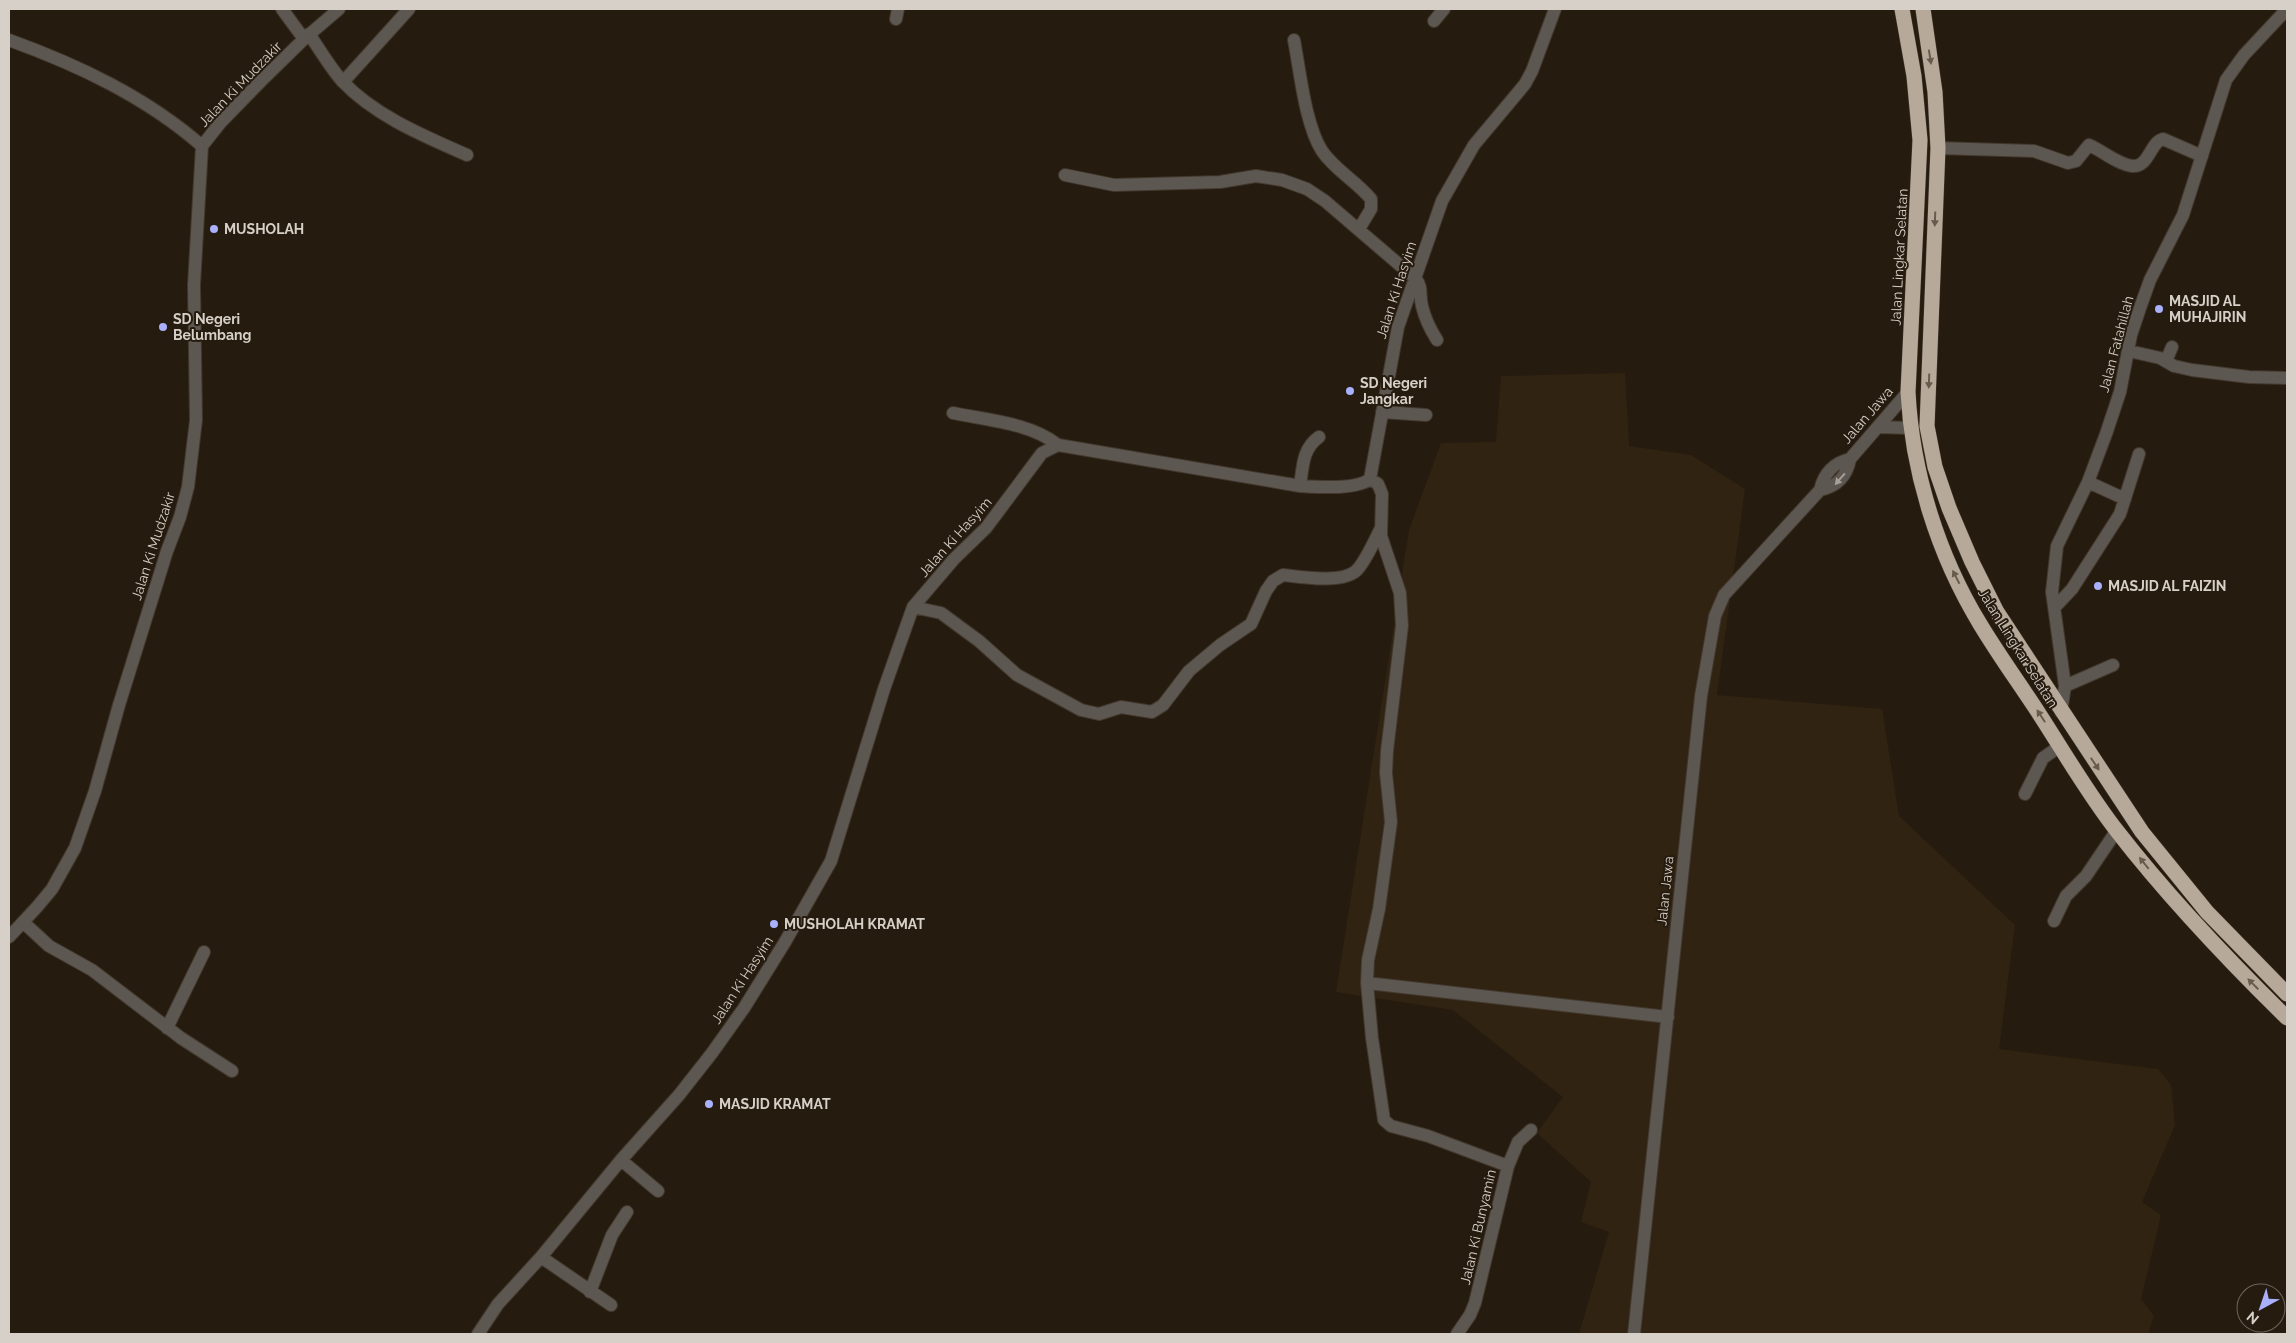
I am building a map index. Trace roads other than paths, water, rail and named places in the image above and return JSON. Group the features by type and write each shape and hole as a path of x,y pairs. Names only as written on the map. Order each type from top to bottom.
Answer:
{"highway":[{"name":"Jalan Lingkar Selatan","path":"1902,9 1914,76 1920,140 1908,392 1910,428 1927,502 1953,570 1980,623 2117,830 2184,911 2287,1018"},
{"name":"Jalan Lingkar Selatan","path":"1923,9 1935,92 1938,148 1927,426 1935,467 1949,508 1972,562 1997,612 2061,712 2142,832 2207,912 2286,993"},
{"path":"1920,474 1935,467"},
{"path":"2274,1005 2286,993"}],"street":[{"path":"282,9 307,36 343,82 396,120 467,155"},
{"name":"Jalan Ki Mudzakir","path":"9,936 52,889 68,863 83,827 188,487 196,420 194,285 202,146 220,122 307,36 339,9"},
{"path":"343,82 409,9"},
{"path":"1434,21 1444,9"},
{"name":"Jalan Ki Hasyim","path":"1370,479 1398,327 1442,201 1474,145 1525,84 1532,71 1554,9"},
{"name":"Jalan Fatahillah","path":"2061,712 2065,686 2052,592 2057,546 2088,482 2120,392 2135,323 2150,280 2179,225 2226,80 2244,55 2287,9"},
{"path":"9,40 96,75 154,110 202,146"},
{"path":"1294,40 1303,93 1319,145 1331,161 1371,199 1369,212 1359,229"},
{"path":"1938,148 2034,150 2068,163 2076,161 2089,145 2129,165 2137,166 2144,161 2159,140 2164,138 2202,156"},
{"path":"1064,175 1114,184 1220,182 1256,176 1295,184 1316,195 1359,229 1416,279 1422,288 1420,299 1425,318 1437,340"},
{"path":"2166,361 2172,347"},
{"path":"2129,351 2166,361 2181,368 2216,374 2287,378"},
{"name":"Jalan Jawa","path":"1634,1334 1668,1017 1690,784 1701,696 1714,616 1724,595 1820,490 1823,480 1836,462 1850,459 1908,392"},
{"path":"1382,412 1426,414"},
{"path":"953,413 1023,428 1050,438 1058,445 1300,486 1327,487 1359,484 1370,479 1378,484 1382,494 1381,528 1386,553 1400,593 1402,626 1387,751 1386,773 1391,822 1379,909 1370,940 1367,984 1372,1038 1386,1124 1428,1136 1508,1166"},
{"path":"1878,427 1910,428"},
{"path":"1300,486 1306,451 1311,443 1320,437"},
{"name":"Jalan Ki Hasyim","path":"478,1334 498,1304 541,1257 712,1054 748,1000 831,861 884,689 913,608 954,559 986,528 1042,453 1058,445"},
{"path":"2055,607 2067,597 2120,514 2139,454"},
{"path":"2088,482 2125,499"},
{"path":"913,608 941,613 979,641 1017,675 1081,710 1099,714 1121,706 1152,712 1164,705 1189,671 1220,645 1251,624 1266,591 1278,576 1326,579 1352,574 1362,563 1381,528"},
{"path":"2065,686 2113,665"},
{"path":"2025,794 2043,758 2060,746"},
{"path":"2054,921 2066,896 2086,876 2117,830"},
{"path":"23,922 50,946 92,970 167,1028 232,1071"},
{"path":"167,1028 204,952"},
{"path":"1367,984 1668,1017"},
{"name":"Jalan Ki Bunyamin","path":"1457,1334 1470,1315 1475,1303 1508,1166 1518,1142 1531,1130"},
{"path":"621,1160 658,1191"},
{"path":"590,1292 612,1235 628,1212"},
{"path":"541,1257 611,1305"}],"place":[{"name":"MUSHOLAH","path":"214,229"},
{"name":"MASJID AL MUHAJIRIN","path":"2159,309"},
{"name":"SD Negeri Belumbang","path":"163,327"},
{"name":"SD Negeri Jangkar","path":"1350,391"},
{"name":"MASJID AL FAIZIN","path":"2098,586"},
{"name":"MUSHOLAH KRAMAT","path":"774,924"},
{"name":"MASJID KRAMAT","path":"709,1104"}]}
